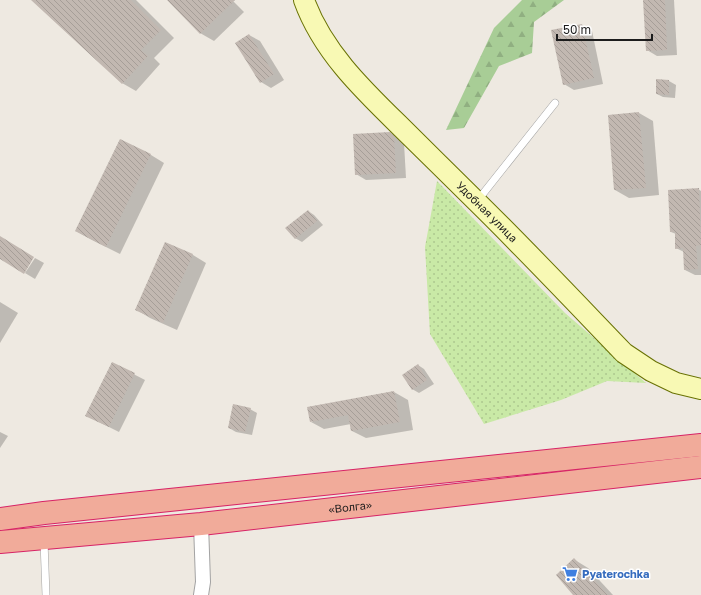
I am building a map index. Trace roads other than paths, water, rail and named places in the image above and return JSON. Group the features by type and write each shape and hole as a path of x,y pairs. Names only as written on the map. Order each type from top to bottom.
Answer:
{"highway":[{"path":"0,519 44,513 701,445"},
{"name":"«Волга»","path":"0,542 201,524 701,467"}],"main road":[{"name":"Удобная улица","path":"304,0 309,14 325,43 369,95 477,202 624,353 650,371 676,382 701,389"}],"street":[{"path":"201,524 203,582 201,595"}],"lane":[{"path":"477,202 555,103"},
{"path":"44,538 46,595"}],"place":[{"name":"Pyaterochka","path":"570,574"}]}
